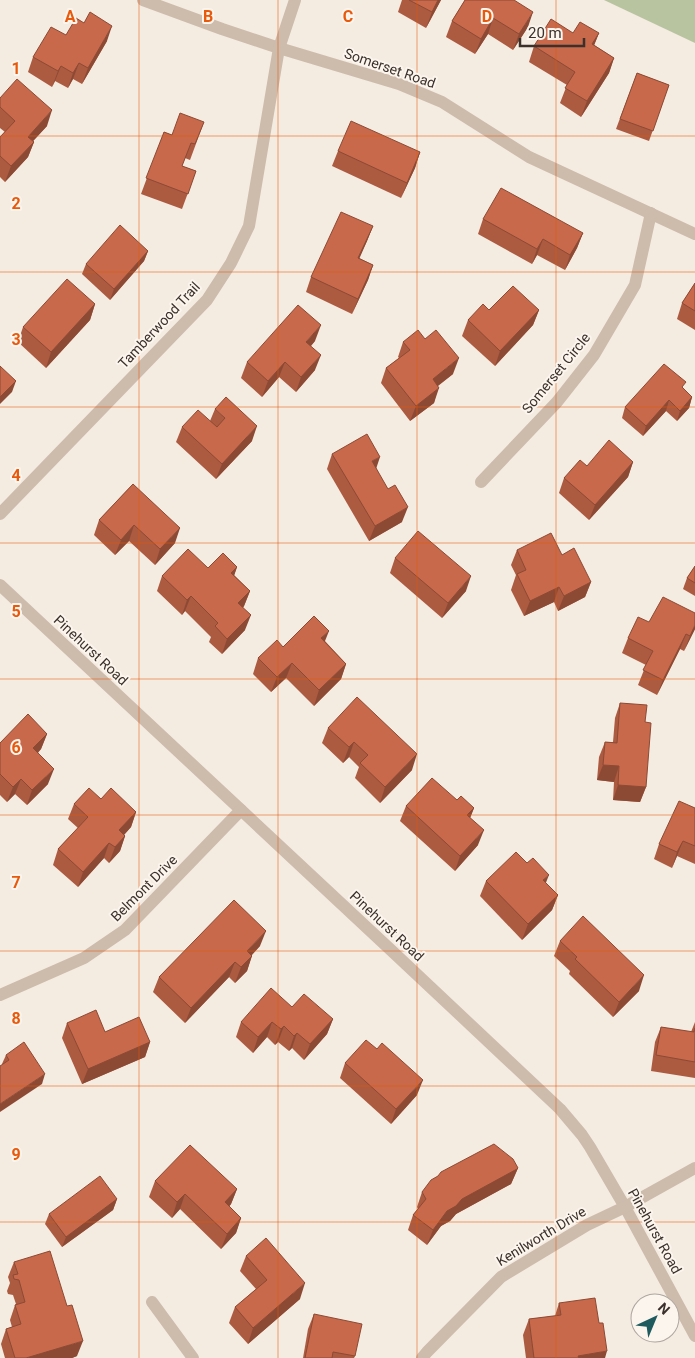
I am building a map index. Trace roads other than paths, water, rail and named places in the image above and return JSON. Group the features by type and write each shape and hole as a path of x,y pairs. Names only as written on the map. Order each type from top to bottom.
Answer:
{"street":[{"name":"Somerset Road","path":"143,0 279,48 399,84 442,102 529,157 695,234"},
{"name":"Tamberwood Trail","path":"0,514 206,300 231,263 249,226 279,48 295,0"},
{"name":"Somerset Circle","path":"481,482 557,402 594,355 635,285 651,214"},
{"name":"Pinehurst Road","path":"0,585 547,1096 574,1125 590,1147 625,1207 695,1336"},
{"name":"Belmont Drive","path":"0,995 84,958 125,930 242,810"},
{"name":"Kenilworth Drive","path":"422,1358 500,1277 587,1225 625,1207 695,1168"},
{"path":"152,1302 193,1358"}]}
